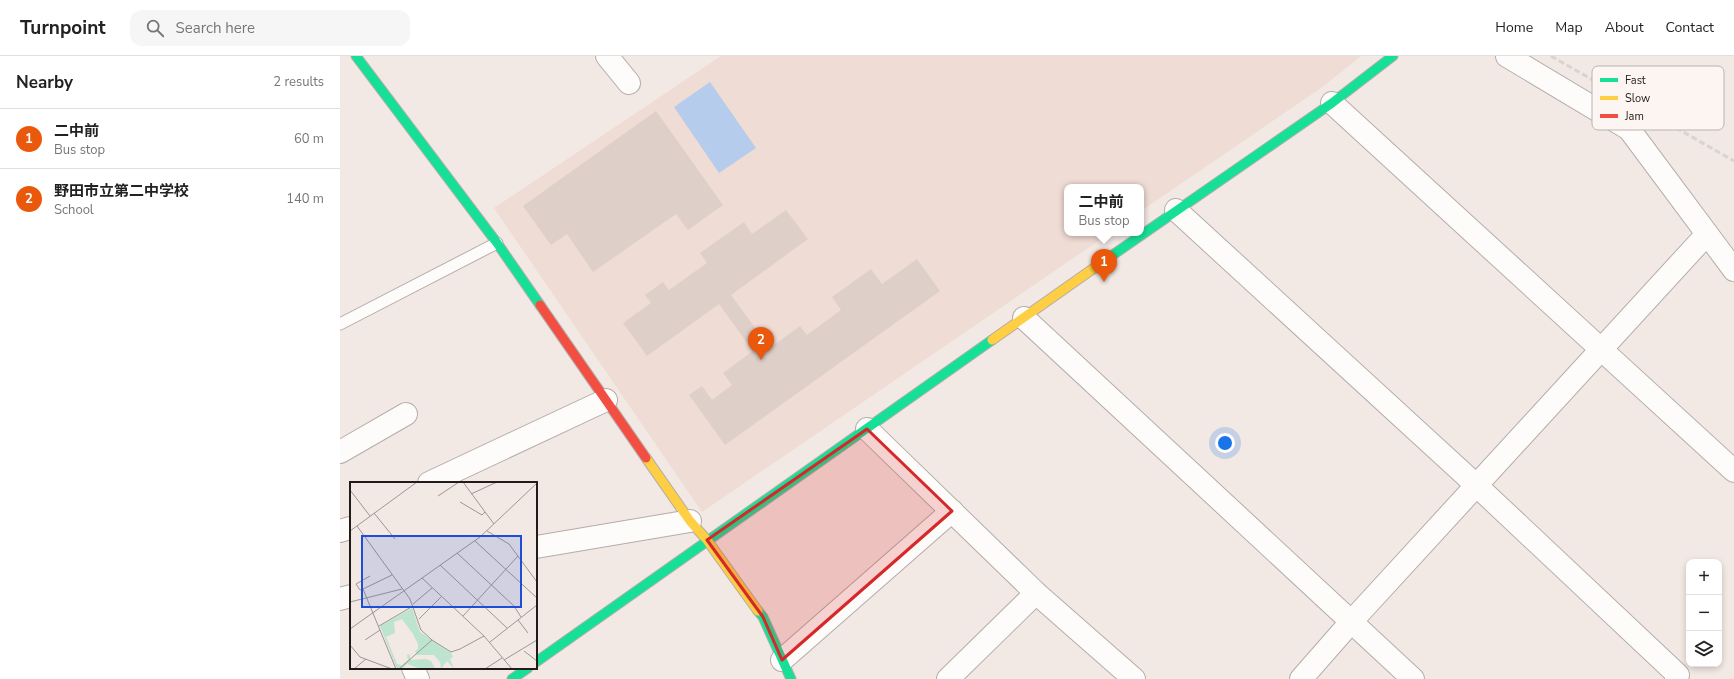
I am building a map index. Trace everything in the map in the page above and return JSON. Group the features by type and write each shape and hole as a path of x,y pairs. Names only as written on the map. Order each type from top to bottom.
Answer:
{"street":[{"path":"356,56 497,243 690,521 707,540 763,617 786,673 952,511"},
{"path":"607,56 629,83"},
{"path":"1144,233 1332,103 1393,56"},
{"path":"1507,56 1592,106"},
{"path":"1332,103 1734,471"},
{"path":"1630,130 1734,270"},
{"path":"1176,210 1476,486 1678,675 1676,679"},
{"path":"1301,679 1351,622 1603,350 1707,234"},
{"path":"537,661 1139,236"},
{"path":"1024,318 1413,679"},
{"path":"431,482 606,400"},
{"path":"340,452 406,414"},
{"path":"867,429 1036,593 1132,678"},
{"path":"537,547 690,521"},
{"path":"948,679 1036,593"},
{"path":"340,599 350,596"},
{"path":"413,669 418,679"},
{"path":"512,679 527,669"}],"lane":[{"path":"340,324 497,243"}],"highlighted area":[{"path":"867,429 952,511 782,660 763,617 707,540"}],"shaded area":[{"path":"721,56 1361,56 1321,88 1144,209 1144,184 1064,184 1064,236 1106,236 702,512 494,208"}],"water":[{"path":"710,82 756,148 719,173 674,107"}],"building":[{"path":"656,111 723,205 688,230 676,214 593,272 567,234 551,245 523,206"},
{"path":"786,210 808,239 731,295 770,348 800,326 807,335 841,310 832,297 871,269 882,284 917,259 940,291 725,445 689,395 702,386 712,400 732,385 723,373 753,351 719,304 647,356 623,323 651,303 645,295 663,282 669,290 707,263 700,253 744,222 752,234"}],"railway":[{"path":"1551,56 1592,80"},
{"path":"1680,130 1734,161"}],"traffic: fast":[{"path":"356,56 497,243 540,305"},
{"path":"1144,233 1332,103 1393,56"},
{"path":"1104,261 1140,236"},
{"path":"537,661 992,340"},
{"path":"758,611 763,617 791,679"},
{"path":"512,679 527,669"}],"traffic: slow":[{"path":"992,340 1104,261"},
{"path":"646,458 690,521 707,540 758,611"}],"traffic: jam":[{"path":"540,305 646,458"}],"place":[{"name":"二中前","path":"1104,282"},
{"name":"野田市立第二中学校","path":"761,360"}]}
